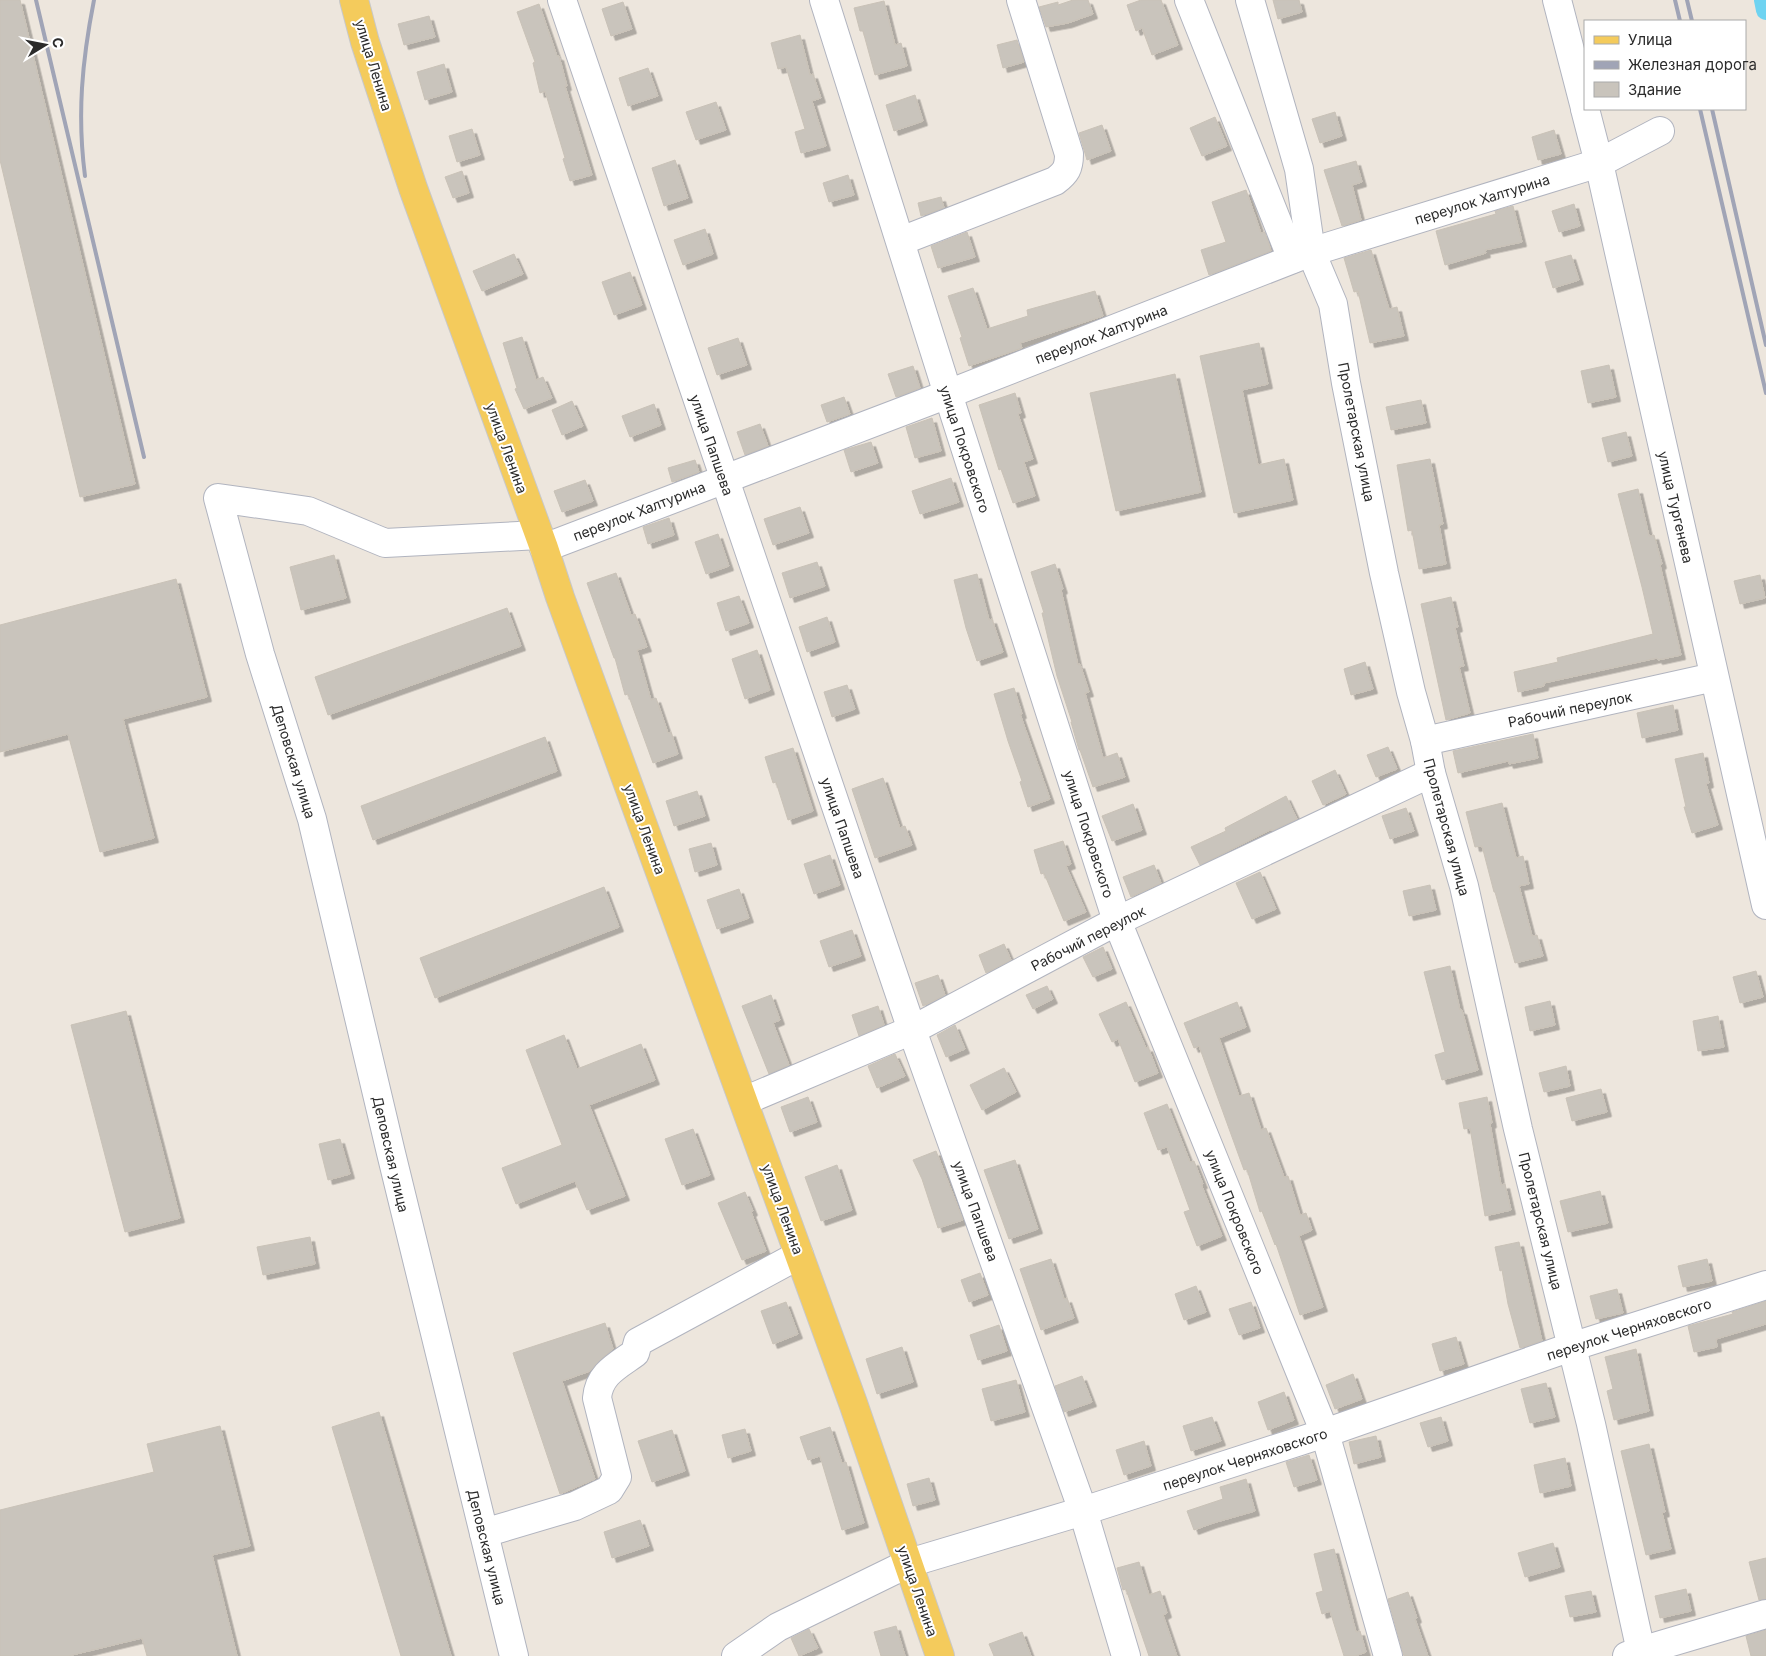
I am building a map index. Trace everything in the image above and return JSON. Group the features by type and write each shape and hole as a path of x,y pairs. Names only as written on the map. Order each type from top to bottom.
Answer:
{"main road":[{"name":"улица Ленина","path":"354,0 365,42 414,188 542,541 563,607 799,1254 909,1563 940,1656"}],"street":[{"name":"улица Папшева","path":"562,0 912,1030 1083,1511 1126,1656"},
{"name":"улица Покровского","path":"824,0 1117,921 1325,1433 1388,1656"},
{"path":"901,241 1055,181 1065,174 1069,165 1069,154 1021,0"},
{"name":"Пролетарская улица","path":"1189,0 1302,256 1333,304 1346,383 1384,573 1431,773 1464,886 1518,1129 1591,1424 1637,1654"},
{"name":"Пролетарская улица","path":"1250,0 1299,169 1302,256"},
{"name":"улица Тургенева","path":"1557,0 1584,104"},
{"name":"улица Тургенева","path":"1586,110 1766,905"},
{"name":"переулок Халтурина","path":"260,654 218,498 308,511 385,543 542,541 724,478 948,394 1302,256 1599,163 1660,131"},
{"name":"Деповская улица","path":"260,654 312,819 393,1162 514,1656"},
{"name":"Рабочий переулок","path":"1425,741 1714,677"},
{"name":"Рабочий переулок","path":"744,1101 912,1030 1117,921 1431,773"},
{"path":"484,1533 575,1506 610,1490 617,1477 597,1398 598,1386 607,1373 635,1353 638,1342 799,1254"},
{"name":"переулок Черняховского","path":"736,1656 778,1627 909,1563 1083,1511 1325,1433 1572,1347 1766,1285"},
{"path":"1637,1654 1766,1614"}],"building":[{"path":"0,0 20,0 135,484 80,497 0,160"},
{"path":"1073,0 1088,0 1093,14 1068,23 1046,27 1039,7 1058,2 1058,5"},
{"path":"1141,0 1161,0 1178,45 1152,55 1142,28 1136,31 1127,5"},
{"path":"1273,0 1299,0 1302,12 1278,19"},
{"path":"884,1 895,45 901,43 907,66 875,75 863,31 860,31 854,8"},
{"path":"623,2 632,29 611,36 602,9"},
{"path":"539,4 557,56 559,56 567,86 565,86 592,175 570,181 545,91 540,93 533,63 535,62 517,12"},
{"path":"429,16 435,37 404,45 398,24"},
{"path":"800,35 810,75 813,74 821,98 812,101 826,146 801,153 795,132 805,129 786,67 778,69 771,43"},
{"path":"1017,40 1024,62 1003,68 997,45"},
{"path":"444,64 452,92 425,100 417,72"},
{"path":"648,68 658,96 628,106 619,78"},
{"path":"915,95 923,121 894,131 886,105"},
{"path":"716,102 726,130 696,140 686,112"},
{"path":"1335,112 1342,136 1320,143 1312,119"},
{"path":"1215,117 1227,146 1202,156 1190,128"},
{"path":"1102,125 1111,151 1087,160 1079,133"},
{"path":"472,129 480,155 457,162 449,136"},
{"path":"1554,130 1561,154 1538,160 1532,137"},
{"path":"675,160 688,198 664,206 652,168"},
{"path":"1356,161 1362,182 1352,185 1361,220 1342,226 1324,170"},
{"path":"462,171 469,193 453,198 445,177"},
{"path":"848,175 854,195 829,202 823,183"},
{"path":"1246,190 1261,233 1265,232 1271,251 1209,275 1201,250 1226,242 1212,202"},
{"path":"941,197 944,208 921,216 918,203"},
{"path":"1574,204 1580,226 1559,232 1552,211"},
{"path":"1513,206 1522,242 1485,250 1486,253 1445,265 1436,231 1496,214 1495,211"},
{"path":"705,229 713,254 683,265 674,240"},
{"path":"967,232 975,257 938,268 931,246"},
{"path":"1371,250 1389,309 1397,307 1404,336 1370,343 1358,291 1354,292 1344,258"},
{"path":"514,254 523,274 482,291 473,271"},
{"path":"1571,255 1579,280 1553,288 1545,262"},
{"path":"630,272 642,305 614,315 602,282"},
{"path":"973,288 987,329 1028,316 1027,310 1095,291 1103,316 1020,343 1022,348 969,366 960,338 962,337 948,296"},
{"path":"522,337 536,380 543,377 552,398 524,409 515,389 517,388 503,343"},
{"path":"738,338 747,365 717,375 708,348"},
{"path":"1259,343 1268,384 1242,390 1258,465 1284,459 1293,500 1234,513 1200,356"},
{"path":"1609,365 1616,397 1588,403 1581,371"},
{"path":"913,366 920,388 896,397 888,374"},
{"path":"1175,374 1201,492 1116,511 1090,393"},
{"path":"1015,393 1021,413 1018,414 1033,459 1024,462 1035,496 1013,503 1001,469 999,470 979,405"},
{"path":"844,397 850,414 827,422 821,405"},
{"path":"1421,400 1426,423 1391,430 1386,407"},
{"path":"572,401 583,426 562,435 552,410"},
{"path":"654,404 661,425 630,437 622,416"},
{"path":"932,418 941,451 915,458 906,427"},
{"path":"760,424 768,446 745,455 737,432"},
{"path":"1626,432 1632,456 1608,462 1602,438"},
{"path":"871,442 878,463 851,472 844,450"},
{"path":"1430,459 1443,524 1439,525 1446,564 1419,569 1412,530 1408,531 1397,465"},
{"path":"695,460 699,472 672,482 668,468"},
{"path":"951,478 959,502 920,514 912,491"},
{"path":"585,480 593,501 562,512 554,491"},
{"path":"1638,489 1649,536 1654,535 1662,564 1660,565 1681,655 1658,660 1657,658 1544,683 1544,686 1518,692 1514,672 1558,662 1557,658 1653,634 1618,494"},
{"path":"800,507 809,533 773,545 764,519"},
{"path":"669,518 674,535 648,544 643,527"},
{"path":"718,534 729,566 706,574 695,542"},
{"path":"334,555 346,598 301,610 290,567"},
{"path":"817,562 825,586 790,598 782,573"},
{"path":"1055,564 1063,589 1061,590 1078,665 1080,664 1089,692 1085,693 1103,758 1117,753 1125,777 1093,787 1079,750 1057,676 1042,613 1044,613 1031,572"},
{"path":"616,573 631,615 635,614 647,647 637,650 651,700 656,698 668,733 671,732 678,754 653,763 628,694 625,695 615,658 587,583"},
{"path":"977,574 989,620 992,619 1003,652 977,661 966,628 954,580"},
{"path":"1760,575 1765,598 1740,604 1734,581"},
{"path":"176,579 207,697 123,719 154,838 100,852 68,734 0,752 0,625"},
{"path":"739,596 749,623 726,631 717,603"},
{"path":"1451,597 1458,627 1455,628 1464,666 1459,667 1470,713 1446,720 1421,604"},
{"path":"507,608 521,646 328,715 315,677"},
{"path":"827,617 835,642 807,652 799,627"},
{"path":"757,650 770,690 745,699 732,659"},
{"path":"1365,662 1373,689 1351,695 1344,669"},
{"path":"847,685 855,709 832,717 824,692"},
{"path":"1014,688 1022,714 1020,714 1050,799 1028,807 1020,782 1022,781 994,694"},
{"path":"1673,705 1678,730 1642,738 1637,713"},
{"path":"1533,734 1538,758 1509,764 1508,761 1458,773 1453,751"},
{"path":"545,737 557,771 373,840 361,806"},
{"path":"1388,747 1397,769 1376,777 1367,755"},
{"path":"793,748 813,811 788,820 776,782 773,783 765,757"},
{"path":"1703,753 1709,783 1706,784 1718,825 1692,833 1684,807 1686,807 1675,759"},
{"path":"1335,770 1346,794 1323,805 1312,781"},
{"path":"883,778 900,828 905,826 912,845 875,858 852,789"},
{"path":"697,791 705,816 674,826 666,801"},
{"path":"1286,796 1297,819 1272,831 1272,829 1200,865 1191,847 1226,831 1225,828"},
{"path":"1502,803 1516,858 1523,856 1529,884 1519,886 1532,936 1537,935 1543,956 1515,963 1482,846 1475,847 1466,812"},
{"path":"1133,804 1142,830 1112,841 1102,816"},
{"path":"1406,808 1414,831 1390,839 1382,816"},
{"path":"1063,841 1071,864 1066,866 1086,912 1064,921 1044,873 1041,874 1034,850"},
{"path":"711,843 717,865 695,872 689,849"},
{"path":"830,855 840,885 814,894 804,864"},
{"path":"1154,865 1161,883 1131,897 1123,877"},
{"path":"1260,872 1276,909 1252,919 1236,883"},
{"path":"1430,885 1436,910 1409,916 1403,891"},
{"path":"604,887 619,927 435,998 420,958"},
{"path":"739,889 749,918 717,929 707,900"},
{"path":"852,930 861,956 829,967 820,941"},
{"path":"1004,944 1011,960 986,973 979,955"},
{"path":"1103,947 1112,969 1093,977 1083,957"},
{"path":"1450,966 1460,1010 1462,1010 1478,1070 1442,1080 1435,1055 1445,1052 1424,972"},
{"path":"1756,971 1763,997 1740,1003 1733,977"},
{"path":"938,975 945,995 923,1006 915,983"},
{"path":"1047,986 1053,999 1033,1009 1026,995"},
{"path":"771,995 780,1020 773,1023 789,1065 769,1074 742,1006"},
{"path":"1550,1001 1555,1025 1530,1031 1525,1007"},
{"path":"1126,1002 1146,1048 1148,1047 1158,1073 1135,1082 1118,1039 1112,1042 1099,1014"},
{"path":"1237,1002 1246,1027 1219,1038 1239,1096 1249,1093 1261,1130 1266,1128 1284,1177 1288,1176 1300,1215 1306,1213 1312,1230 1299,1236 1323,1307 1300,1315 1276,1244 1262,1211 1260,1212 1247,1169 1244,1170 1199,1046 1194,1048 1184,1023"},
{"path":"878,1006 884,1025 859,1036 852,1015"},
{"path":"126,1011 180,1218 125,1232 71,1025"},
{"path":"1718,1016 1724,1047 1698,1051 1693,1021"},
{"path":"955,1025 965,1049 946,1057 937,1035"},
{"path":"564,1035 577,1069 641,1044 655,1080 589,1105 625,1196 587,1210 575,1181 516,1204 502,1168 562,1145 526,1050"},
{"path":"895,1054 905,1076 877,1088 868,1066"},
{"path":"1566,1066 1570,1086 1544,1092 1539,1073"},
{"path":"1004,1068 1016,1092 982,1110 970,1085"},
{"path":"1601,1089 1607,1112 1572,1121 1566,1098"},
{"path":"808,1097 817,1122 790,1132 781,1107"},
{"path":"1487,1097 1501,1185 1505,1184 1511,1210 1485,1216 1470,1128 1464,1129 1459,1103"},
{"path":"1167,1104 1190,1162 1194,1161 1222,1236 1197,1246 1184,1212 1190,1210 1167,1147 1158,1150 1144,1113"},
{"path":"693,1129 710,1175 682,1185 665,1139"},
{"path":"340,1139 350,1174 328,1180 319,1144"},
{"path":"936,1151 963,1220 938,1228 922,1179 913,1160"},
{"path":"1015,1160 1038,1229 1009,1239 984,1170"},
{"path":"837,1165 852,1210 821,1221 805,1177"},
{"path":"1600,1191 1608,1223 1568,1232 1560,1201"},
{"path":"745,1192 766,1251 742,1260 718,1203"},
{"path":"310,1237 315,1264 263,1275 257,1247"},
{"path":"1519,1242 1542,1341 1520,1348 1495,1247"},
{"path":"1051,1259 1064,1299 1067,1298 1074,1318 1041,1330 1020,1269"},
{"path":"1707,1259 1712,1281 1683,1287 1678,1266"},
{"path":"980,1273 988,1295 969,1302 961,1280"},
{"path":"1196,1286 1206,1312 1184,1320 1175,1294"},
{"path":"1617,1289 1623,1313 1596,1319 1590,1296"},
{"path":"1766,1301 1766,1324 1716,1339 1717,1347 1694,1352 1688,1326 1733,1314 1732,1312"},
{"path":"786,1302 798,1334 773,1344 761,1311"},
{"path":"1251,1302 1260,1328 1239,1335 1229,1309"},
{"path":"605,1323 613,1349 590,1371 562,1381 595,1479 560,1494 513,1353"},
{"path":"999,1325 1007,1351 978,1360 970,1335"},
{"path":"1456,1337 1464,1364 1440,1371 1432,1344"},
{"path":"902,1347 913,1382 877,1394 866,1359"},
{"path":"1636,1349 1649,1411 1614,1420 1607,1391 1613,1389 1605,1357"},
{"path":"1353,1374 1362,1399 1335,1409 1326,1385"},
{"path":"1082,1376 1092,1402 1064,1412 1055,1386"},
{"path":"1016,1380 1025,1412 991,1421 982,1389"},
{"path":"1546,1383 1555,1417 1530,1423 1521,1389"},
{"path":"1284,1392 1294,1420 1268,1430 1258,1402"},
{"path":"379,1412 451,1656 401,1656 332,1427"},
{"path":"1212,1417 1221,1441 1191,1451 1183,1426"},
{"path":"1441,1417 1448,1441 1428,1447 1420,1423"},
{"path":"220,1426 250,1546 212,1555 237,1656 147,1656 142,1638 68,1656 0,1656 0,1510 154,1472 147,1444"},
{"path":"830,1427 842,1463 846,1462 864,1523 842,1530 820,1456 808,1460 800,1437"},
{"path":"745,1429 751,1451 728,1458 722,1435"},
{"path":"672,1430 685,1471 652,1482 638,1441"},
{"path":"1376,1436 1381,1457 1354,1464 1349,1442"},
{"path":"1144,1441 1151,1466 1124,1475 1116,1450"},
{"path":"1649,1444 1665,1512 1662,1513 1671,1549 1646,1555 1621,1451"},
{"path":"1309,1455 1317,1480 1294,1487 1286,1462"},
{"path":"1565,1458 1571,1486 1540,1493 1534,1465"},
{"path":"929,1478 935,1500 913,1506 907,1484"},
{"path":"1246,1479 1255,1511 1194,1530 1187,1511 1223,1499 1220,1487"},
{"path":"640,1520 649,1546 612,1558 604,1532"},
{"path":"1553,1543 1560,1567 1525,1577 1518,1553"},
{"path":"1334,1549 1356,1632 1360,1631 1366,1652 1355,1656 1344,1656 1330,1611 1322,1614 1316,1593 1323,1591 1314,1554"},
{"path":"1766,1558 1766,1599 1759,1600 1749,1562"},
{"path":"1139,1562 1149,1595 1160,1591 1167,1613 1163,1615 1177,1656 1149,1656 1126,1589 1123,1590 1117,1568"},
{"path":"1686,1589 1691,1611 1660,1618 1655,1596"},
{"path":"1591,1591 1596,1612 1570,1617 1565,1596"},
{"path":"1408,1592 1428,1656 1404,1656 1403,1653 1388,1599"},
{"path":"896,1626 905,1656 881,1656 874,1632"},
{"path":"809,1629 818,1648 799,1656 791,1638"},
{"path":"1766,1630 1766,1656 1751,1656 1746,1636"},
{"path":"1022,1632 1031,1656 994,1656 989,1644"}],"waterway":[{"path":"1764,0 1766,10"}],"railway":[{"path":"36,0 144,457"},
{"path":"85,176 81,131 82,88 86,45 94,0"},
{"path":"1675,0 1680,20"},
{"path":"1687,0 1692,20"},
{"path":"1700,110 1766,393"},
{"path":"1712,110 1766,345"}]}
